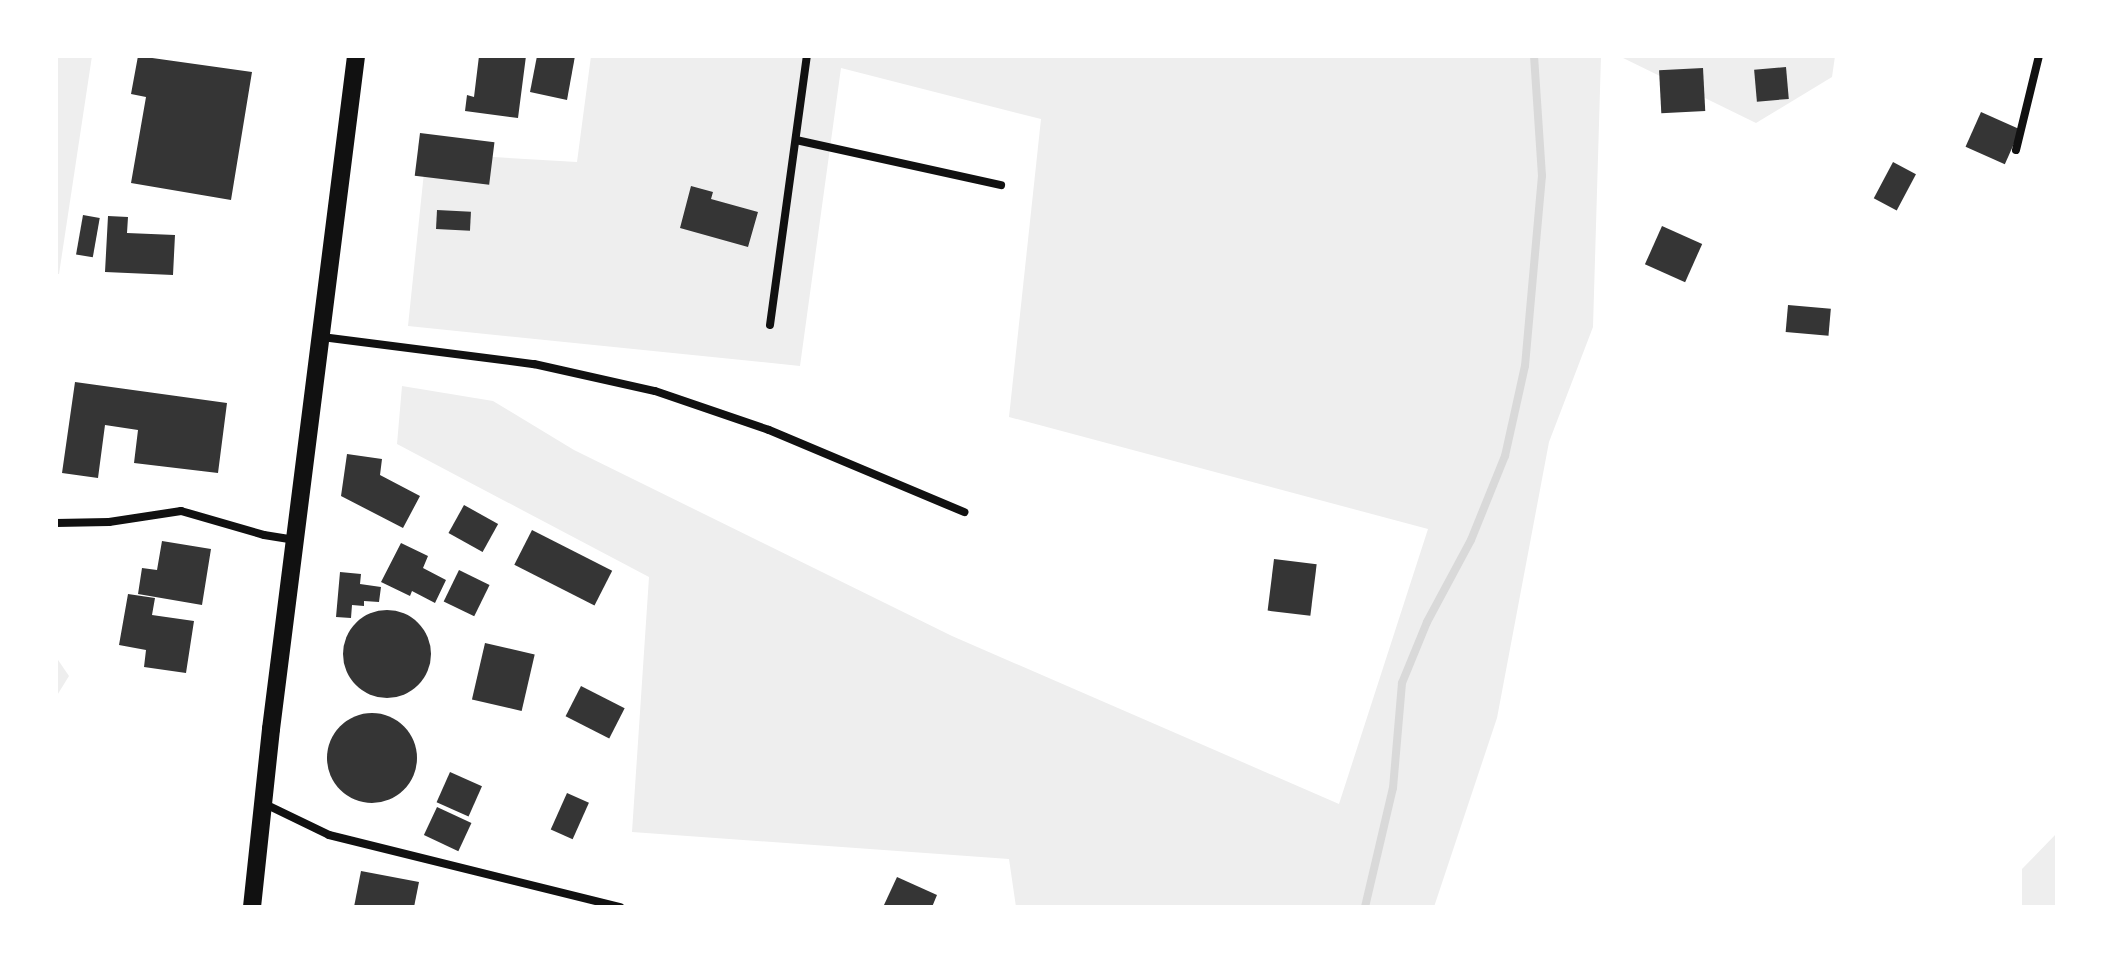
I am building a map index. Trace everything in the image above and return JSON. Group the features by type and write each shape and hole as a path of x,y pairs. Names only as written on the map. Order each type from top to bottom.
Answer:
{"main road":[{"path":"252,907 356,56"}],"street":[{"path":"770,325 807,56"},
{"path":"2016,150 2039,56"},
{"path":"796,140 1001,185"},
{"path":"322,337 534,364 655,391 769,430 964,512"},
{"path":"56,523 109,522 181,511 264,535 295,540"},
{"path":"263,804 329,835 620,907"}],"shaded area":[{"path":"56,56 92,56 59,274 56,274"},
{"path":"591,56 1601,56 1593,327 1549,442 1497,718 1434,907 1016,907 1009,859 632,832 649,577 397,444 402,386 493,401 574,450 952,636 1339,804 1428,529 1009,417 1041,119 841,68 800,366 408,326 426,153 577,162"},
{"path":"1619,56 1835,56 1832,77 1756,123"},
{"path":"56,657 69,676 56,697"},
{"path":"2057,833 2057,907 2022,907 2022,869"}],"building":[{"path":"138,56 252,72 231,200 131,183 146,97 131,94"},
{"path":"479,56 526,56 518,118 465,111 467,95 474,97"},
{"path":"537,56 575,56 567,100 530,92"},
{"path":"1786,67 1789,99 1757,102 1754,70"},
{"path":"1703,68 1705,111 1661,113 1659,70"},
{"path":"1981,112 2020,129 2005,164 1966,147"},
{"path":"420,133 494,142 489,185 415,176"},
{"path":"1893,162 1916,174 1897,210 1874,198"},
{"path":"691,186 713,192 711,199 758,212 748,247 680,228"},
{"path":"437,210 471,212 470,231 436,229"},
{"path":"83,215 100,218 93,257 76,254"},
{"path":"108,216 128,217 127,233 175,235 173,275 105,272"},
{"path":"1662,226 1702,244 1685,282 1645,264"},
{"path":"1788,305 1831,309 1828,336 1786,332"},
{"path":"75,382 227,403 218,473 134,463 138,430 105,425 98,478 62,473"},
{"path":"347,454 382,459 380,475 420,496 403,528 341,496"},
{"path":"464,505 498,524 483,552 448,533"},
{"path":"532,530 612,571 594,606 514,565"},
{"path":"162,541 211,549 202,605 138,594 142,568 157,570"},
{"path":"401,543 428,556 423,568 446,580 435,603 412,591 410,596 381,582"},
{"path":"1274,559 1317,564 1310,616 1268,611"},
{"path":"459,570 490,585 474,616 444,601"},
{"path":"340,572 361,574 360,584 381,587 379,602 364,601 364,606 352,605 351,618 336,617"},
{"path":"128,594 155,598 152,615 194,621 186,673 144,667 146,650 119,645"},
{"path":"378,610 396,610 412,617 424,629 431,645 431,663 424,679 412,691 396,698 378,698 362,691 350,679 343,663 343,645 350,629 362,617"},
{"path":"485,643 535,654 522,711 472,700"},
{"path":"581,686 625,708 609,739 566,716"},
{"path":"372,713 389,717 404,726 413,741 417,758 413,775 404,790 389,799 372,803 355,799 340,790 331,775 327,758 331,741 340,726 355,717"},
{"path":"450,772 482,786 469,816 437,802"},
{"path":"567,793 589,803 573,839 551,830"},
{"path":"437,807 471,823 458,851 424,835"},
{"path":"361,871 419,882 414,907 354,907"},
{"path":"897,877 937,895 932,907 884,905"}],"waterway":[{"path":"1365,907 1393,788 1402,683 1427,622 1471,540 1505,456 1525,366 1542,176 1534,56"}]}
